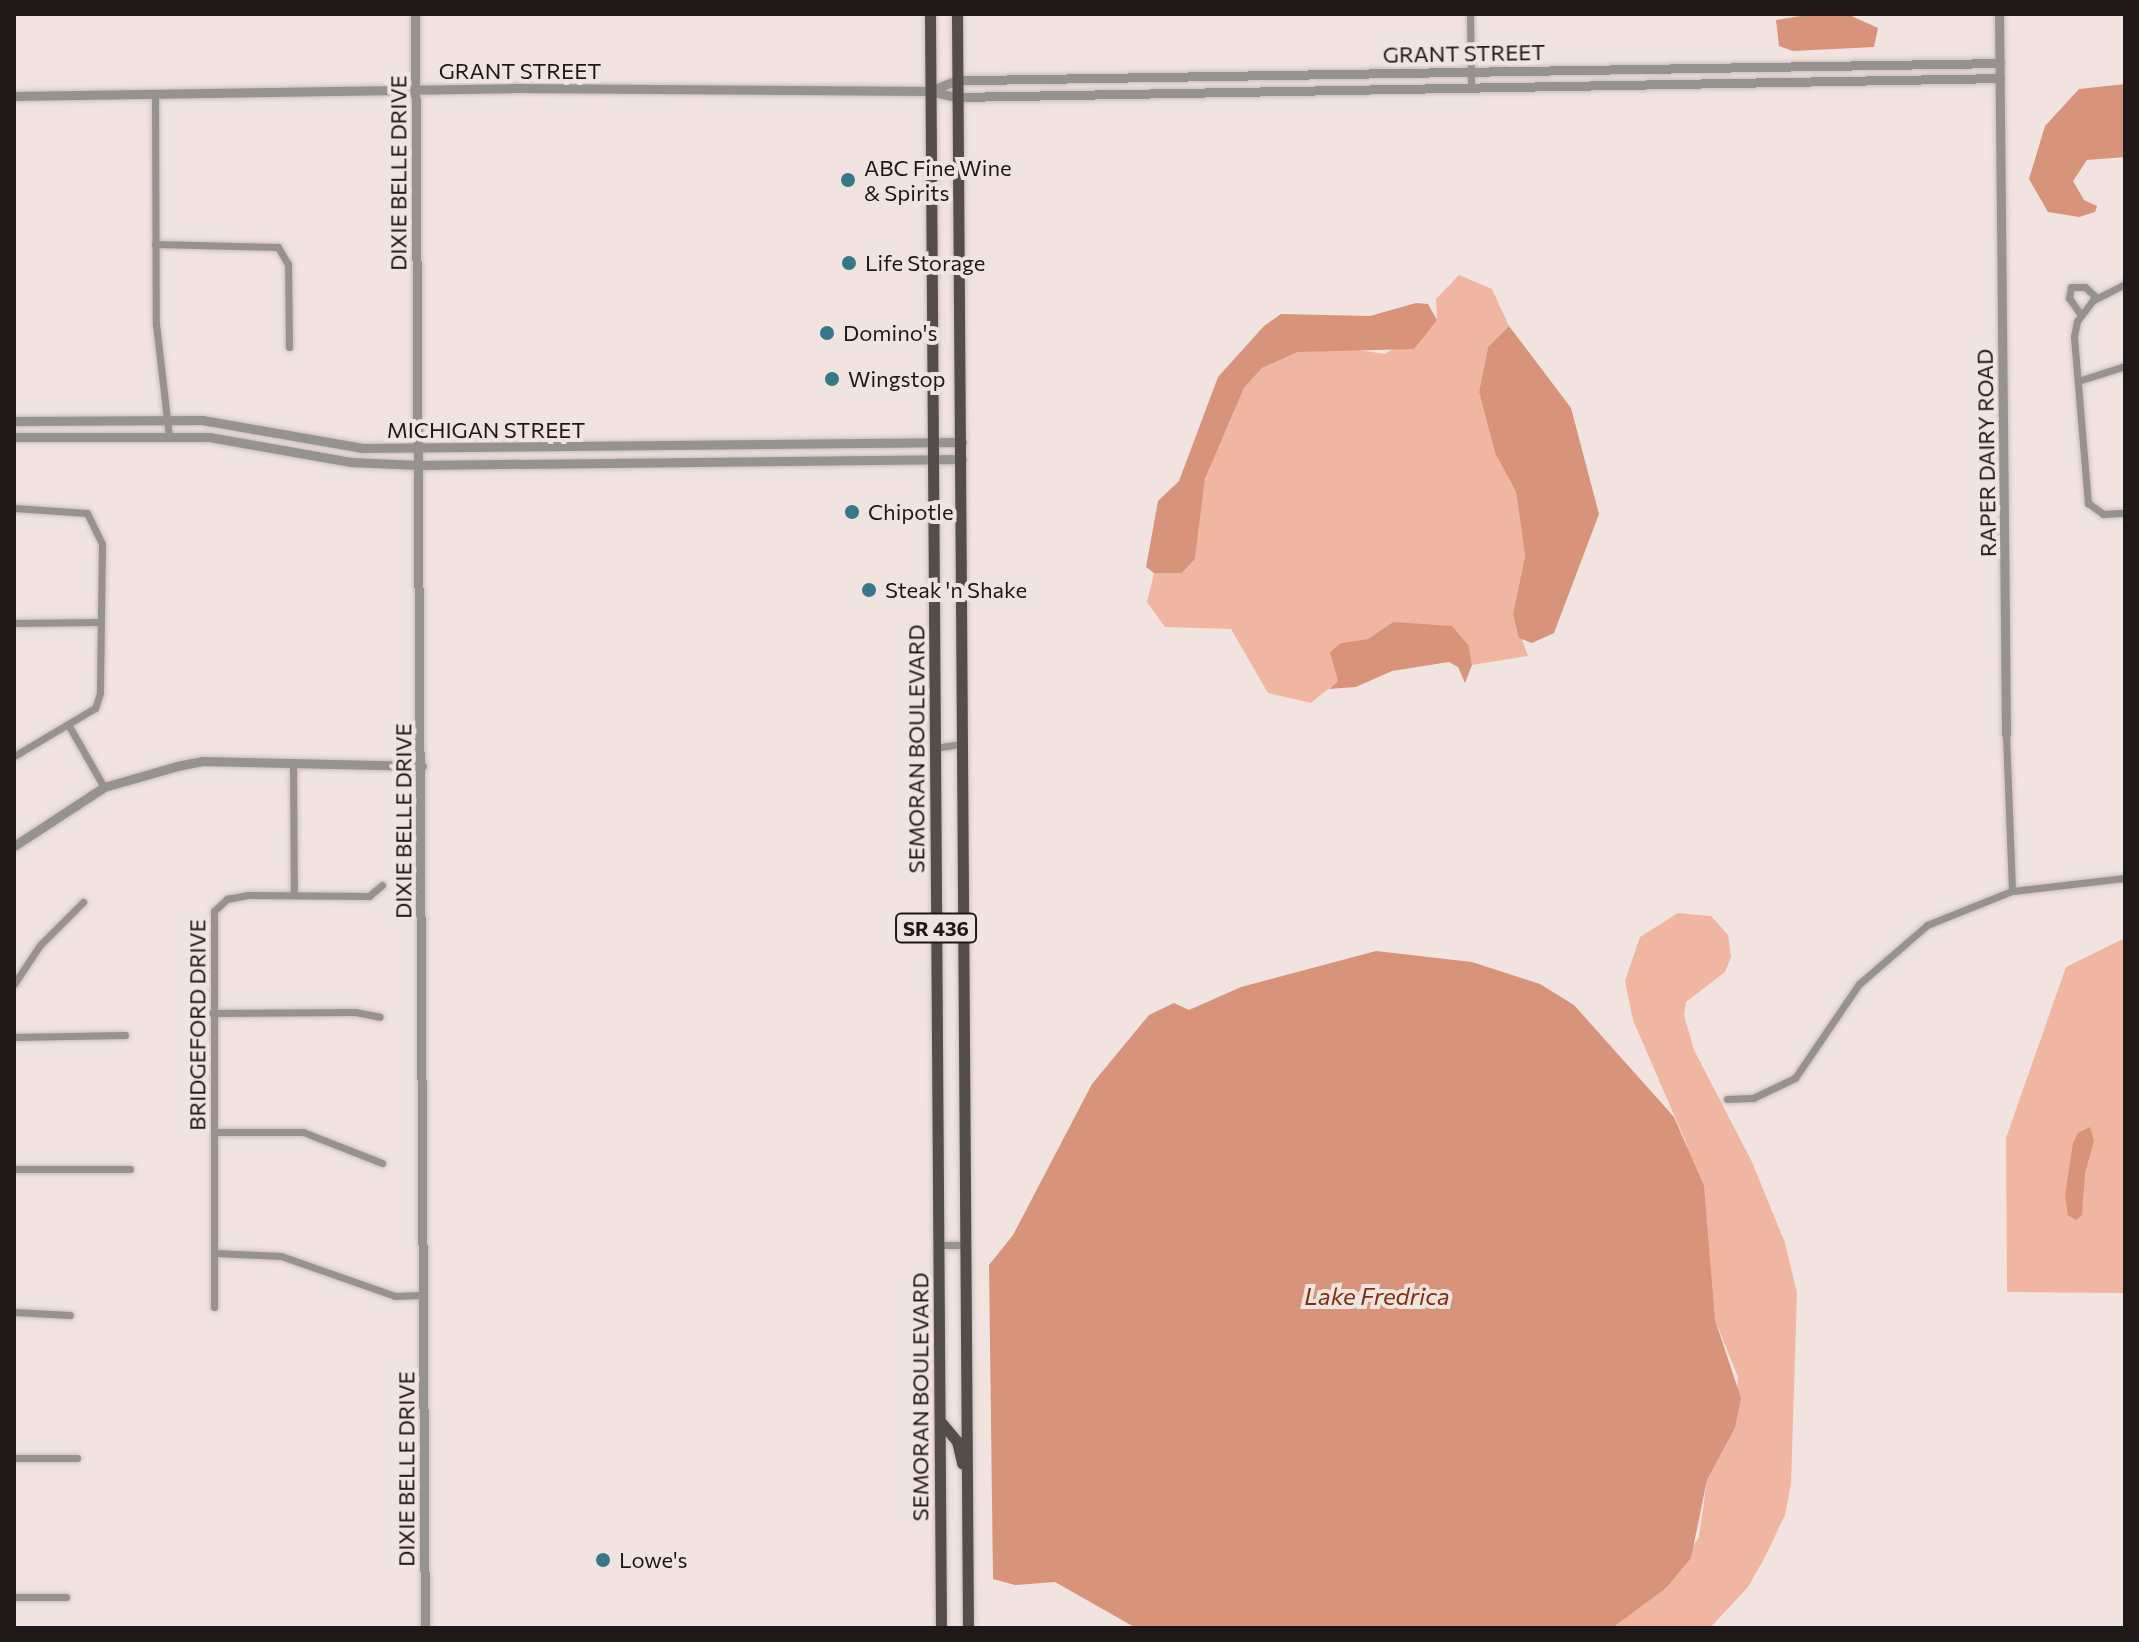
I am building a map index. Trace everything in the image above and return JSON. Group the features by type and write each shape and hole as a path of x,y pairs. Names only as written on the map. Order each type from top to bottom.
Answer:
{"main road":[{"name":"SEMORAN BOULEVARD","path":"930,14 936,443 941,1628"},
{"name":"SEMORAN BOULEVARD","path":"957,14 968,1628"},
{"path":"940,1421 957,1441 967,1491"}],"street":[{"name":"DIXIE BELLE DRIVE","path":"415,14 425,1628"},
{"path":"1470,14 1471,87"},
{"name":"RAPER DAIRY ROAD","path":"1999,14 2006,734 2012,891"},
{"name":"GRANT STREET","path":"930,91 957,80 2000,63"},
{"path":"1578,69 1585,85"},
{"path":"1572,85 1578,69"},
{"path":"1363,73 1363,89"},
{"path":"1340,74 1340,89"},
{"path":"1221,75 1221,91"},
{"path":"1117,76 1117,92"},
{"name":"GRANT STREET","path":"14,96 396,93 415,88 930,91 957,97 2000,78"},
{"path":"155,94 156,324 169,436"},
{"path":"155,244 278,247 288,264 289,347"},
{"path":"2125,284 2097,298 2081,315 2074,337 2086,494 2103,514 2125,513"},
{"path":"2081,315 2069,298 2071,287 2085,287 2097,298"},
{"path":"2078,381 2125,366"},
{"name":"MICHIGAN STREET","path":"14,421 242,423 335,445 418,449 962,442"},
{"name":"MICHIGAN STREET","path":"14,437 169,436 248,442 351,462 419,465 962,459"},
{"path":"14,508 87,513 102,544 100,693 95,708 14,756"},
{"path":"14,623 99,622"},
{"path":"69,726 104,787"},
{"path":"935,748 961,744"},
{"path":"14,846 104,787 202,761 422,766"},
{"path":"293,764 294,895"},
{"path":"1727,1099 1753,1098 1795,1078 1859,984 1927,925 2012,891 2125,878"},
{"name":"BRIDGEFORD DRIVE","path":"214,1307 214,911 227,899 248,895 369,896 382,885"},
{"path":"14,984 40,945 83,902"},
{"path":"212,1013 355,1012 380,1017"},
{"path":"14,1037 125,1035"},
{"path":"214,1132 303,1132 382,1163"},
{"path":"14,1169 130,1169"},
{"path":"938,1245 965,1245"},
{"path":"215,1253 281,1256 395,1296 421,1295"},
{"path":"14,1312 70,1315"},
{"path":"14,1458 77,1458"},
{"path":"14,1597 66,1597"}],"shaded area":[{"path":"1459,275 1492,289 1509,326 1488,347 1479,392 1495,453 1516,492 1525,556 1513,614 1528,656 1472,665 1469,646 1393,622 1368,639 1341,643 1338,681 1311,703 1268,693 1231,629 1165,627 1147,602 1154,573 1182,573 1195,559 1205,479 1244,388 1262,368 1298,352 1353,349 1385,354 1437,320 1436,299"},
{"path":"1678,913 1711,916 1728,935 1731,957 1725,972 1686,1002 1684,1015 1694,1050 1752,1162 1785,1243 1797,1293 1791,1484 1785,1515 1765,1557 1748,1587 1710,1628 1612,1628 1665,1589 1699,1537 1707,1480 1735,1428 1738,1377 1715,1320 1687,1145 1633,1020 1625,981 1640,937"},
{"path":"2125,938 2125,1293 2007,1292 2006,1138 2066,967"}],"water":[{"path":"1812,14 1847,14 1878,28 1874,47 1793,51 1779,46 1776,20"},
{"path":"2125,84 2125,157 2087,160 2073,181 2084,200 2097,206 2095,212 2079,217 2048,212 2029,179 2045,126 2079,89"},
{"path":"1416,303 1428,304 1437,320 1414,349 1298,352 1262,368 1244,388 1205,479 1195,559 1182,573 1154,573 1146,567 1158,501 1179,481 1218,377 1264,326 1281,314 1370,316"},
{"path":"1509,326 1571,408 1599,514 1554,633 1532,643 1519,638 1513,614 1525,556 1516,492 1495,453 1479,392 1488,347"},
{"path":"1393,622 1452,626 1469,646 1472,665 1465,683 1458,667 1449,662 1392,671 1356,687 1329,689 1338,681 1330,652 1341,643 1368,639"},
{"name":"Lake Fredrica","path":"1376,951 1472,962 1540,984 1574,1005 1674,1117 1704,1186 1715,1320 1741,1398 1735,1428 1707,1480 1691,1558 1665,1589 1612,1628 1136,1628 1055,1582 1015,1585 993,1579 989,1265 1013,1235 1092,1084 1149,1015 1174,1003 1189,1010 1241,987"},
{"path":"2090,1127 2094,1141 2085,1173 2082,1215 2076,1220 2068,1215 2065,1195 2073,1143 2078,1133"}],"place":[{"name":"ABC Fine Wine & Spirits","path":"848,180"},
{"name":"Life Storage","path":"849,263"},
{"name":"Domino's","path":"827,333"},
{"name":"Wingstop","path":"832,379"},
{"name":"Chipotle","path":"852,512"},
{"name":"Steak 'n Shake","path":"869,590"},
{"name":"Lowe's","path":"603,1560"}]}
